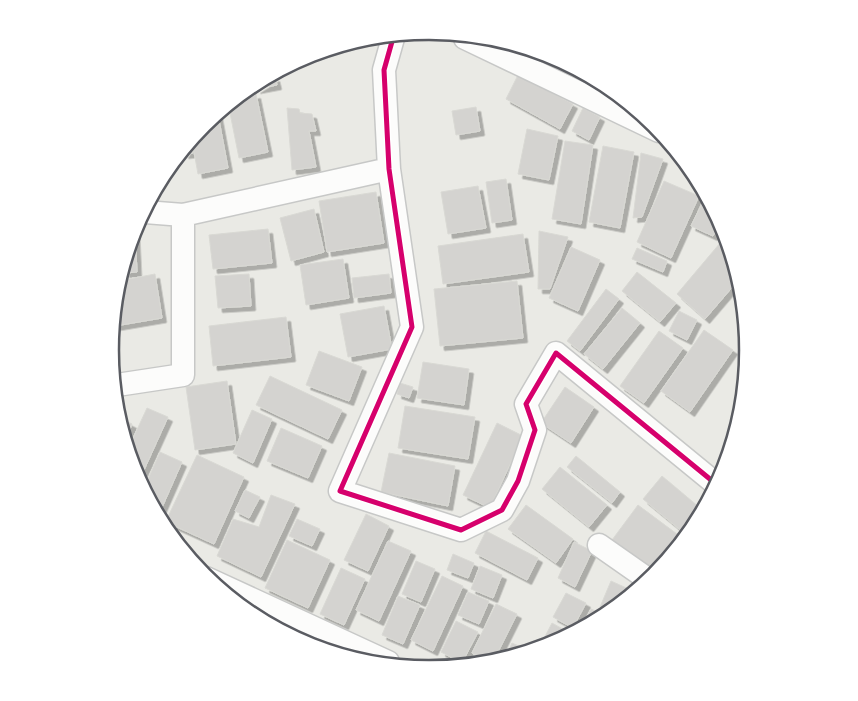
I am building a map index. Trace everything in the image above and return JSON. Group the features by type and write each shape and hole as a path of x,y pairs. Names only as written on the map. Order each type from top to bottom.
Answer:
{"street":[{"path":"392,43 384,70 389,169 412,327 340,491 461,530 502,510 518,481 535,430 526,404 556,353 711,480"},
{"path":"478,44 638,121"},
{"path":"151,212 183,215 389,169"},
{"path":"120,384 183,375 183,215"},
{"path":"599,545 643,576"},
{"path":"231,589 375,656"}],"building":[{"path":"518,75 573,104 560,129 506,99"},
{"path":"276,81 277,85 264,87"},
{"path":"256,94 268,152 239,158 230,112"},
{"path":"476,107 480,131 456,135 452,111"},
{"path":"287,108 299,109 300,113 312,114 316,131 309,131 316,167 292,170"},
{"path":"583,108 600,117 589,140 572,131"},
{"path":"219,121 228,168 198,174 193,149"},
{"path":"527,129 558,136 549,180 518,174"},
{"path":"565,141 593,145 581,224 552,219"},
{"path":"603,146 634,152 620,228 589,222"},
{"path":"641,153 663,159 642,217 633,218"},
{"path":"506,179 512,220 492,223 486,182"},
{"path":"664,181 698,196 671,258 637,242"},
{"path":"478,186 486,228 448,234 441,192"},
{"path":"376,192 384,243 327,252 319,201"},
{"path":"702,203 716,231 713,236 691,226"},
{"path":"314,209 324,252 291,261 280,218"},
{"path":"268,229 272,263 213,269 209,235"},
{"path":"539,231 568,237 550,289 538,289"},
{"path":"523,234 529,272 443,284 438,246"},
{"path":"720,243 733,286 705,319 677,294"},
{"path":"571,247 600,260 578,311 549,298"},
{"path":"637,248 667,261 663,272 632,259"},
{"path":"136,249 137,272 128,273"},
{"path":"343,259 349,298 306,305 300,265"},
{"path":"637,272 676,303 660,322 622,291"},
{"path":"155,274 162,318 119,325 127,279"},
{"path":"249,274 251,306 218,308 215,276"},
{"path":"389,274 391,293 354,298 352,278"},
{"path":"517,281 523,338 440,346 434,289"},
{"path":"606,289 619,299 580,351 567,341"},
{"path":"384,306 392,349 348,357 340,314"},
{"path":"622,308 640,323 603,369 584,354"},
{"path":"679,311 697,320 687,340 669,331"},
{"path":"286,317 291,357 213,366 209,326"},
{"path":"704,330 733,350 690,412 661,391"},
{"path":"659,331 683,348 644,403 620,386"},
{"path":"319,351 362,367 349,401 306,385"},
{"path":"423,362 469,369 464,405 417,398"},
{"path":"270,376 342,410 328,439 256,405"},
{"path":"227,381 236,444 195,450 186,387"},
{"path":"400,383 413,387 409,398 397,394"},
{"path":"565,387 594,407 571,443 541,423"},
{"path":"405,406 475,417 468,459 398,448"},
{"path":"147,408 168,417 143,472 132,440"},
{"path":"252,410 272,419 253,463 233,453"},
{"path":"127,421 132,424 129,431"},
{"path":"497,423 523,436 490,508 463,495"},
{"path":"281,428 322,446 308,478 267,461"},
{"path":"160,452 182,462 162,508 147,480"},
{"path":"389,453 455,466 448,506 381,492"},
{"path":"197,455 244,477 214,544 172,525 168,518"},
{"path":"576,456 620,492 612,503 567,467"},
{"path":"560,467 607,505 589,527 542,489"},
{"path":"662,476 698,506 681,531 643,499"},
{"path":"245,490 260,497 249,518 235,511"},
{"path":"271,495 295,504 261,577 217,556 233,519 259,527"},
{"path":"526,505 573,539 556,563 508,529"},
{"path":"638,505 678,535 651,568 612,540"},
{"path":"366,514 389,526 368,571 344,560"},
{"path":"297,519 320,529 312,546 289,536"},
{"path":"486,531 538,558 527,580 475,553"},
{"path":"287,540 330,560 308,608 265,588"},
{"path":"388,541 411,551 379,621 356,610"},
{"path":"574,542 592,551 575,587 558,578"},
{"path":"453,554 474,563 468,578 447,570"},
{"path":"416,561 435,569 421,602 402,594"},
{"path":"480,566 502,575 493,598 471,589"},
{"path":"341,568 365,579 344,625 320,614"},
{"path":"442,576 463,586 433,651 411,640"},
{"path":"611,581 628,589 603,609 600,607"},
{"path":"468,592 489,601 479,624 458,615"},
{"path":"566,593 586,603 575,624 570,627 553,617"},
{"path":"398,596 420,605 403,644 382,635"},
{"path":"496,604 517,614 497,653 479,657 472,653"},
{"path":"591,609 597,612 586,618"},
{"path":"456,621 478,632 464,659 455,659 441,652"},
{"path":"552,623 564,630 548,637 544,639"},
{"path":"512,643 521,647 509,650"}],"cycle path":[{"path":"392,43 384,70 389,169 412,327 340,491 461,530 502,510 518,481 535,430 526,404 556,353 711,480"}]}
